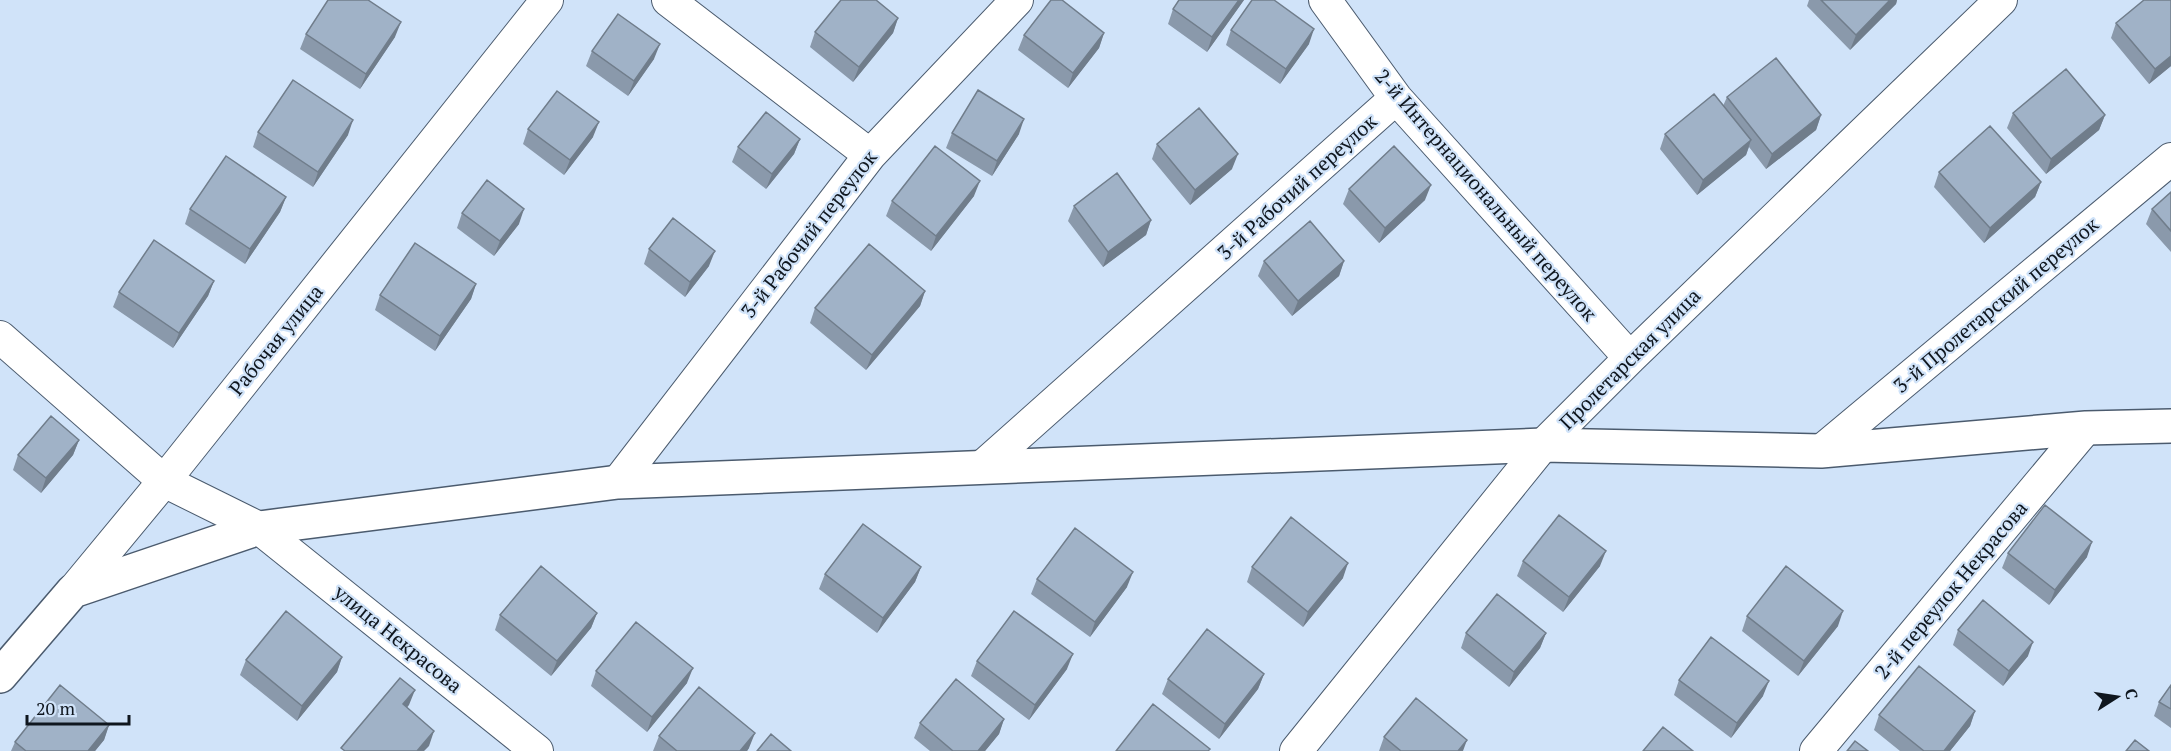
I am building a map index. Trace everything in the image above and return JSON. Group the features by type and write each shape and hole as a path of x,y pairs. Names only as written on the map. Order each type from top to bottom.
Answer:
{"street":[{"name":"Рабочая улица","path":"0,676 164,481 547,0"},
{"path":"668,0 870,154"},
{"name":"3-й Рабочий переулок","path":"618,482 870,154 1017,0"},
{"name":"2-й Интернациональный переулок","path":"1326,0 1396,98 1630,358"},
{"name":"Пролетарская улица","path":"1296,751 1543,445 2001,0"},
{"name":"3-й Рабочий переулок","path":"982,467 1396,98"},
{"name":"3-й Пролетарский переулок","path":"1821,451 2171,159"},
{"path":"0,337 164,481"},
{"path":"73,591 260,528 618,482 1543,445 1821,451 2086,428 2171,426"},
{"name":"2-й переулок Некрасова","path":"1816,751 2086,428"},
{"name":"улица Некрасова","path":"164,481 260,528 537,751"}],"building":[{"path":"328,0 368,0 401,22 366,74 306,34"},
{"path":"841,0 876,0 898,18 859,67 815,32"},
{"path":"1051,0 1062,0 1104,33 1073,73 1024,35"},
{"path":"1179,0 1239,0 1212,37 1173,9"},
{"path":"1252,0 1274,0 1314,29 1286,69 1231,30"},
{"path":"1821,0 1890,0 1856,35"},
{"path":"2144,0 2171,0 2171,56 2155,69 2116,23"},
{"path":"618,14 660,44 634,81 592,51"},
{"path":"1776,58 1821,115 1772,154 1727,97"},
{"path":"2066,69 2105,115 2051,159 2013,113"},
{"path":"293,80 353,120 318,172 258,132"},
{"path":"978,90 1024,119 997,161 952,133"},
{"path":"557,91 599,122 570,160 528,129"},
{"path":"1714,94 1751,140 1703,180 1665,134"},
{"path":"1199,108 1238,154 1195,190 1157,144"},
{"path":"766,112 800,139 772,174 738,147"},
{"path":"1990,126 2041,182 1990,228 1939,172"},
{"path":"935,146 980,181 936,236 892,201"},
{"path":"1394,146 1431,185 1385,228 1349,189"},
{"path":"226,156 286,197 250,249 190,209"},
{"path":"1117,173 1151,220 1108,252 1074,206"},
{"path":"487,180 524,209 500,241 462,213"},
{"path":"2171,192 2171,231 2152,209"},
{"path":"673,218 715,251 690,282 649,249"},
{"path":"1310,221 1344,261 1298,301 1264,261"},
{"path":"154,240 214,281 179,333 119,292"},
{"path":"415,243 476,284 440,336 380,295"},
{"path":"869,244 925,291 872,355 815,308"},
{"path":"51,416 79,440 46,478 18,455"},
{"path":"2045,505 2092,542 2055,590 2008,553"},
{"path":"1559,515 1606,551 1569,597 1523,561"},
{"path":"1291,517 1348,563 1308,612 1252,567"},
{"path":"863,524 921,567 883,618 825,574"},
{"path":"1075,528 1133,572 1095,622 1037,579"},
{"path":"541,566 597,613 557,661 500,615"},
{"path":"1786,566 1843,611 1804,661 1747,616"},
{"path":"1497,594 1546,633 1514,672 1466,633"},
{"path":"1983,600 2033,642 2009,671 1958,630"},
{"path":"286,611 342,657 302,706 246,660"},
{"path":"1014,611 1073,654 1035,705 977,661"},
{"path":"636,622 693,668 652,717 596,671"},
{"path":"1207,629 1264,674 1225,724 1168,679"},
{"path":"1711,637 1769,681 1737,723 1679,680"},
{"path":"1919,666 1975,711 1944,751 1924,751 1879,715"},
{"path":"400,678 415,690 403,704 434,731 417,751 345,751 341,748"},
{"path":"956,679 1004,719 978,751 953,751 920,723"},
{"path":"60,685 109,725 88,751 26,751 15,742"},
{"path":"2171,685 2171,709 2159,702"},
{"path":"699,687 755,733 740,751 677,751 659,736"},
{"path":"1416,698 1467,740 1458,751 1401,751 1384,737"},
{"path":"1153,704 1210,749 1208,751 1116,751"},
{"path":"1663,727 1693,751 1643,751"},
{"path":"771,734 791,751 757,751"},
{"path":"2135,740 2149,751 2126,751"},
{"path":"1855,741 1868,751 1847,751"}]}
